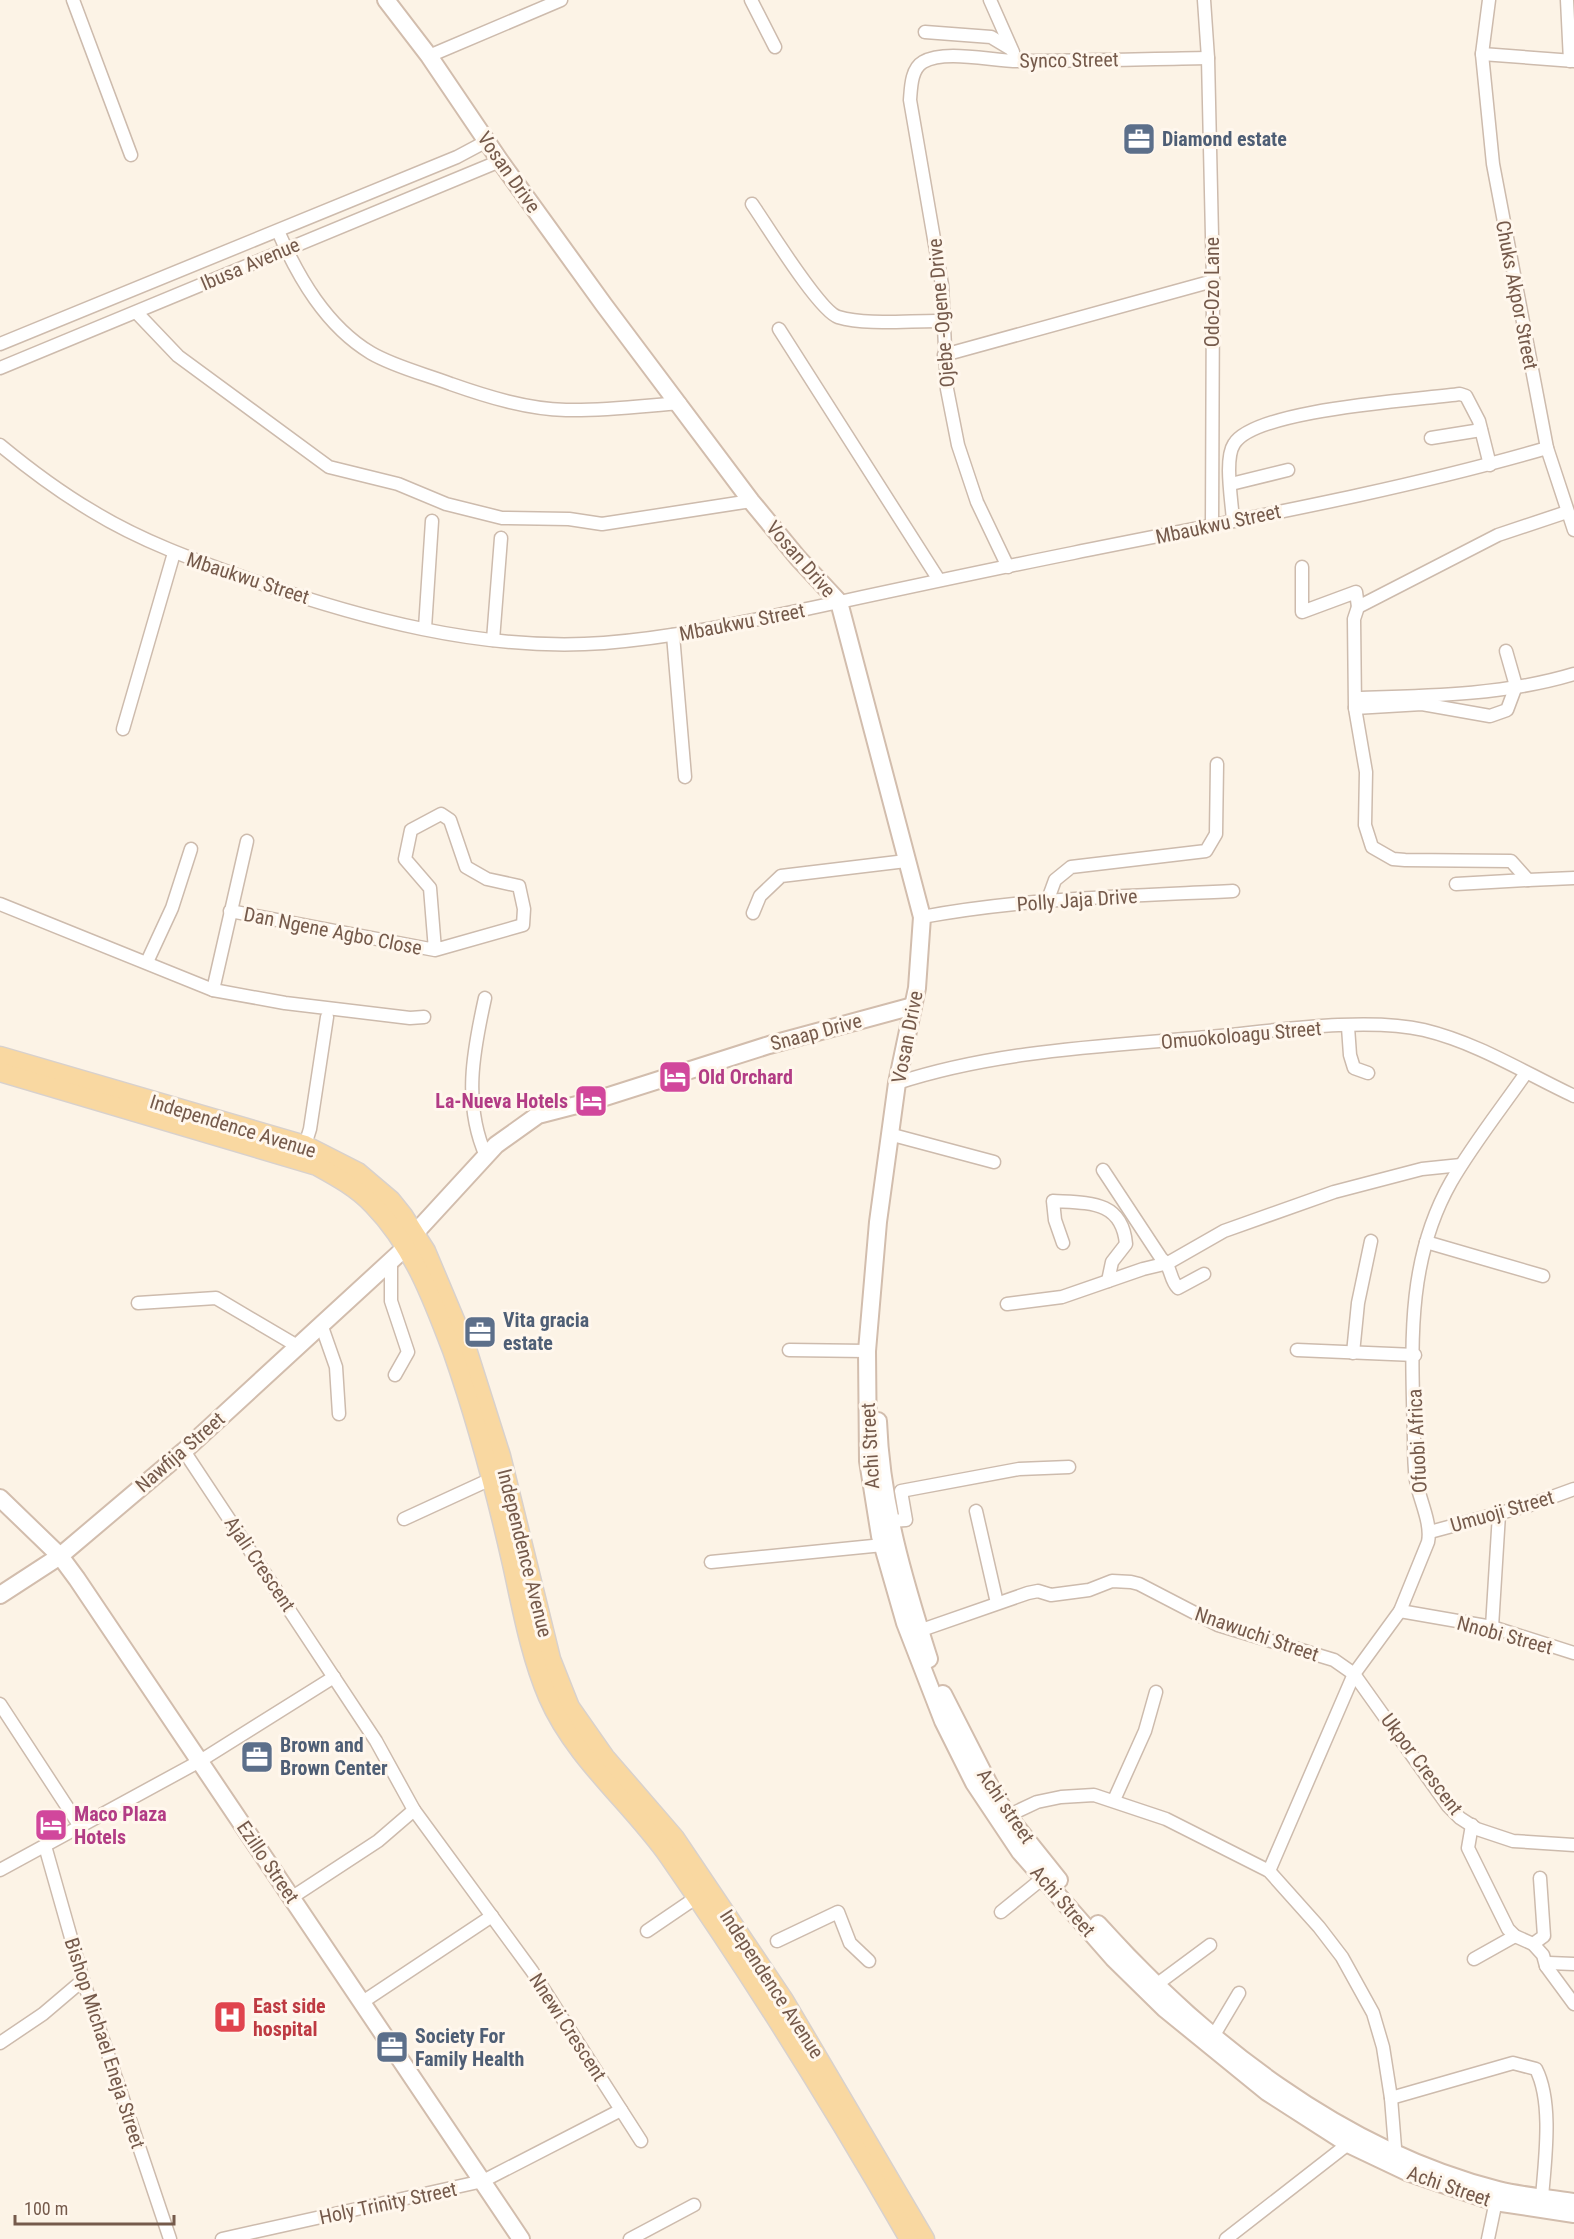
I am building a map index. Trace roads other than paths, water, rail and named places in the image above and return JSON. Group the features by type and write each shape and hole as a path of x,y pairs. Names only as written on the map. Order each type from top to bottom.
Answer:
{"main road":[{"name":"Independence Avenue","path":"0,1056 305,1145 358,1172 391,1200 411,1240 444,1289 466,1346 538,1641"},
{"name":"Independence Avenue","path":"0,1072 316,1166 372,1203 411,1240"},
{"name":"Independence Avenue","path":"494,1458 491,1479 555,1693 578,1721 599,1762 668,1843 777,2003 926,2239"},
{"name":"Independence Avenue","path":"668,1843 697,1897 777,2003 909,2239"}],"street":[{"path":"72,0 131,155"},
{"name":"Vosan Drive","path":"386,0 429,56 500,161 603,305 680,403 751,501 798,558 839,602 897,814 906,861 922,917 923,934 913,1006 889,1134 878,1222 868,1343"},
{"path":"429,56 561,0"},
{"path":"751,0 775,47"},
{"path":"990,0 1018,61"},
{"name":"Odo-Ozo Lane","path":"1204,0 1208,58 1213,281 1212,526"},
{"name":"Chuks Akpor Street","path":"1489,0 1482,54 1492,164 1547,448 1574,530"},
{"path":"1482,54 1572,61 1567,0"},
{"path":"925,32 991,37 1011,49"},
{"name":"Synco Street","path":"930,59 952,57 1018,61 1208,58"},
{"name":"Ojebe -Ogene Drive","path":"930,59 920,63 914,74 910,100 940,269 947,389 962,460 977,502 1008,567"},
{"name":"Ibusa Avenue","path":"0,344 457,157 487,141"},
{"name":"Ibusa Avenue","path":"0,369 500,161"},
{"path":"752,204 815,295 835,316 861,321 944,321"},
{"path":"278,231 286,250 320,307 352,339 385,360 501,400 546,408 587,410 680,403"},
{"path":"944,355 1213,281"},
{"path":"137,313 178,356 329,467 398,484 446,504 502,519 569,519 602,524 751,501"},
{"path":"779,329 939,580"},
{"path":"1233,521 1229,456 1233,444 1243,433 1259,426 1325,410 1460,394 1471,401 1490,465"},
{"path":"1431,438 1480,430"},
{"name":"Mbaukwu Street","path":"0,445 27,467 90,510 174,553 282,591 387,621 493,640 591,644 673,635 1212,526 1490,465 1547,448"},
{"path":"1231,484 1288,470"},
{"path":"1358,606 1498,536 1567,512"},
{"path":"425,628 432,521"},
{"path":"493,640 501,537"},
{"path":"123,729 174,553"},
{"path":"1302,567 1302,612 1356,592 1358,606 1353,633 1355,703 1366,772 1365,825 1372,847 1393,859 1511,861 1528,880"},
{"path":"673,635 685,777"},
{"path":"1355,703 1422,704 1490,716 1510,707 1516,686 1506,651"},
{"path":"1355,703 1516,686 1574,674"},
{"path":"1047,902 1055,880 1071,867 1206,851 1216,834 1218,764"},
{"path":"441,814 450,820 466,867 488,879 519,886 524,909 523,925 435,950 430,888 405,859 411,830 441,814"},
{"path":"213,990 247,841"},
{"path":"147,962 172,908 191,849"},
{"path":"753,913 760,896 781,876 906,861"},
{"path":"1456,884 1574,878"},
{"name":"Polly Jaja Drive","path":"922,917 958,910 1047,902 1233,891"},
{"path":"0,904 213,990 264,1000 410,1018 424,1017"},
{"name":"Dan Ngene Agbo Close","path":"230,911 435,950"},
{"path":"485,999 471,1064 475,1130 486,1156"},
{"name":"Snaap Drive","path":"411,1240 486,1156 514,1131 538,1115 596,1100 769,1045 913,1006"},
{"path":"305,1145 310,1129 327,1017"},
{"path":"1348,1027 1350,1055 1354,1068 1368,1073"},
{"name":"Omuokoloagu Street","path":"897,1083 978,1061 1043,1052 1279,1030 1404,1027 1425,1030 1454,1039 1574,1096"},
{"name":"Ofuobi Africa","path":"1430,1532 1420,1499 1415,1470 1413,1300 1426,1242 1436,1212 1461,1165 1526,1073"},
{"path":"889,1134 994,1162"},
{"path":"1007,1305 1062,1297 1168,1263 1224,1231 1334,1192 1422,1169 1461,1165"},
{"path":"1103,1170 1161,1258 1168,1263 1172,1282 1178,1288 1203,1274"},
{"path":"1063,1243 1055,1220 1053,1201 1089,1203 1114,1212 1125,1230 1125,1244 1112,1262 1108,1281"},
{"name":"Nawfija Street","path":"0,1595 60,1556 184,1451 391,1263 411,1240"},
{"path":"1353,1353 1358,1303 1371,1241"},
{"path":"1426,1242 1543,1276"},
{"path":"391,1263 391,1301 408,1352 395,1375"},
{"path":"138,1303 216,1298 299,1347"},
{"path":"322,1327 336,1367 339,1414"},
{"path":"789,1350 868,1343"},
{"name":"Achi street","path":"868,1343 878,1352 879,1460 914,1632"},
{"name":"Achi Street","path":"868,1343 868,1461 883,1545 943,1721 974,1783 1002,1818 1043,1878 1113,1958 1165,2009 1267,2092 1348,2144 1395,2160 1463,2193 1497,2196 1574,2214"},
{"path":"1297,1350 1414,1355"},
{"name":"Ajali Crescent","path":"184,1451 376,1741"},
{"path":"890,1521 906,1520 901,1491 1019,1469 1068,1467"},
{"path":"404,1519 491,1479"},
{"name":"Umuoji Street","path":"1430,1532 1499,1514 1574,1489"},
{"name":"Ezillo Street","path":"0,1498 60,1556 521,2239"},
{"path":"976,1511 997,1603"},
{"path":"1492,1627 1499,1514"},
{"path":"1269,1871 1354,1674 1400,1611 1430,1532"},
{"path":"711,1562 883,1545"},
{"name":"Nnawuchi Street","path":"914,1632 1038,1591 1051,1595 1089,1590 1112,1581 1131,1582 1211,1622 1334,1660 1354,1674"},
{"name":"Nnobi Street","path":"1400,1611 1492,1627 1574,1653"},
{"name":"Ukpor Crescent","path":"1354,1674 1448,1806 1472,1825 1492,1835 1513,1841 1574,1845"},
{"path":"0,1870 200,1761 334,1677"},
{"path":"1114,1800 1145,1731 1156,1692"},
{"path":"0,1704 79,1825"},
{"name":"Nnewi Crescent","path":"376,1741 414,1810 532,1971 641,2141"},
{"path":"1002,1818 1037,1802 1074,1794 1114,1800 1166,1819 1269,1871 1319,1927 1364,1994 1379,2031 1390,2098 1395,2160"},
{"path":"291,1898 378,1841 414,1810"},
{"name":"Achi street","path":"1002,1818 1156,1985 1214,2035 1289,2093 1395,2160"},
{"path":"1472,1825 1468,1848 1508,1929 1515,1936 1533,1944 1543,1955 1546,1966 1574,2004"},
{"name":"Bishop Michael Eneja Street","path":"45,1846 83,1980 170,2239"},
{"path":"1001,1912 1043,1878"},
{"path":"1533,1944 1544,1936 1540,1878"},
{"path":"647,1930 697,1897"},
{"path":"777,1941 838,1912 850,1942 869,1961"},
{"path":"361,2003 492,1916"},
{"path":"1474,1959 1515,1936"},
{"path":"1156,1985 1210,1945"},
{"path":"1546,1966 1549,1963 1574,1965"},
{"path":"0,2043 43,2014 83,1980"},
{"path":"1214,2035 1239,1993"},
{"path":"1390,2098 1513,2063 1536,2069 1541,2079 1545,2098 1542,2197"},
{"name":"Holy Trinity Street","path":"222,2239 483,2181 621,2110"},
{"path":"1226,2239 1348,2144"},
{"path":"1488,2239 1497,2196"},
{"name":"Achi street","path":"1497,2196 1542,2197 1574,2202"},
{"path":"630,2239 694,2205"}],"place":[{"name":"Diamond estate","path":"1139,139"},
{"name":"Old Orchard","path":"675,1077"},
{"name":"La-Nueva Hotels","path":"591,1101"},
{"name":"Vita gracia estate","path":"480,1332"},
{"name":"Brown and Brown Center","path":"257,1757"},
{"name":"Maco Plaza Hotels","path":"51,1825"},
{"name":"East side hospital","path":"230,2017"},
{"name":"Society For Family Health","path":"392,2047"}]}
